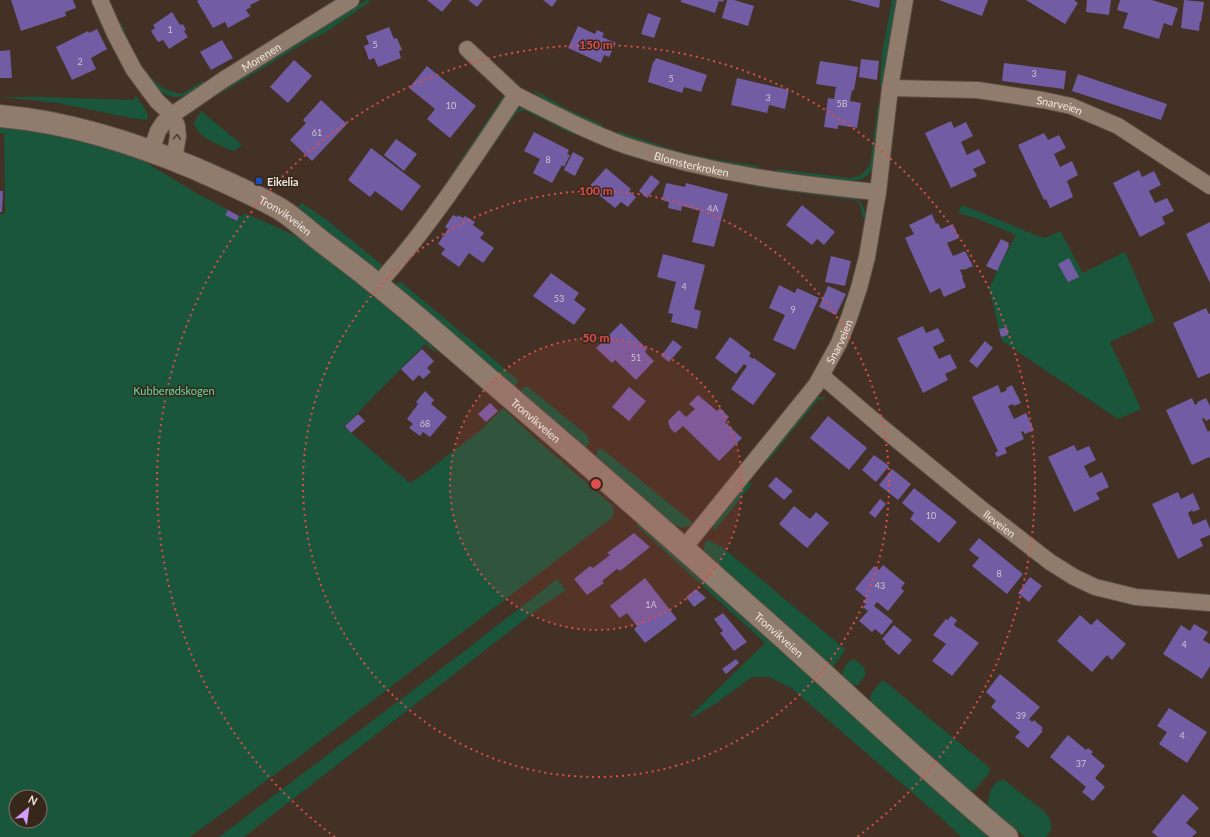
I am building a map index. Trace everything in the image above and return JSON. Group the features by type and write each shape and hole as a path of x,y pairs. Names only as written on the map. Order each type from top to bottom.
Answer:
{"street":[{"path":"100,0 115,34 134,70 157,101 172,115 177,126 178,136 174,160"},
{"name":"Morenen","path":"172,115 223,80 351,0"},
{"name":"Snarveien","path":"684,548 816,385 839,343 859,288 868,250 878,192 890,88 905,0"},
{"name":"Blomsterkroken","path":"467,49 516,95 585,129 626,145 721,171 755,177 878,192"},
{"name":"Snarveien","path":"890,88 977,90 1043,100 1071,106 1118,126 1210,186"},
{"path":"377,285 392,268 461,177 516,95"},
{"path":"151,151 158,131 164,122 172,115"},
{"name":"Tronvikveien","path":"0,116 55,123 122,141 228,182 281,210 377,285 500,388 684,548 901,744 1007,837"},
{"name":"Ileveien","path":"822,376 979,507 1050,562 1074,578 1095,587 1136,597 1210,604"}],"green space":[{"path":"366,0 371,1 323,34 309,40 212,99 265,63"},
{"path":"892,0 899,0 883,81 882,85 880,86 882,53"},
{"path":"121,22 132,49 142,66 162,87 182,94 203,81 205,83 182,97 168,95 159,89 142,69 135,57 119,25"},
{"path":"532,89 569,110 603,125 602,127 565,112 545,100"},
{"path":"504,95 502,108 453,178 447,181"},
{"path":"136,96 146,110 148,120 136,119 58,103 0,97 134,100 134,97"},
{"path":"878,103 880,107 874,160 870,172 864,178 851,181 782,172 775,169 851,178 861,175 870,165"},
{"path":"520,108 524,108 572,129 574,135 524,110 517,112 462,190 461,186 513,112"},
{"path":"201,111 242,145 234,151 214,143 204,137 196,128 194,123"},
{"name":"Kubberødskogen","path":"0,128 46,133 93,144 137,157 198,194 228,210 226,215 236,221 239,216 242,216 244,213 275,226 305,242 370,292 431,345 439,355 425,344 344,427 410,483 482,429 503,408 537,440 611,504 614,509 613,517 300,756 190,837 0,837 0,214 5,214 4,134 0,133"},
{"path":"617,131 680,152 759,166 759,168 719,162 667,150 619,134"},
{"path":"756,186 852,196 859,200 863,206 866,218 862,247 860,248 864,221 859,202 854,200"},
{"path":"302,203 328,221 382,265 382,269 368,266 298,207"},
{"path":"962,205 1038,236 1046,238 1060,231 1083,273 1125,252 1155,321 1110,342 1141,409 1118,419 1002,341 989,289 1016,235 976,218 958,213"},
{"path":"401,282 517,379 518,382 514,387 395,286 397,283"},
{"path":"528,387 587,435 589,444 586,447 582,446 521,393 522,389"},
{"path":"819,397 827,398 818,400 766,463 768,456 815,399"},
{"path":"599,449 602,449 692,522 691,525 680,527 669,522 595,456"},
{"path":"749,482 752,484 715,530 713,528 714,524"},
{"path":"639,521 993,837 961,837 937,814 791,688 769,677 752,677 718,702 695,716 689,717 765,643 636,525"},
{"path":"708,540 722,547 845,649 833,667 830,666 708,557 704,551 705,542"},
{"path":"557,579 566,590 542,606 244,837 219,837 471,646"},
{"path":"854,659 864,667 866,674 858,685 847,682 843,675 845,666"},
{"path":"883,680 990,768 990,772 974,791 966,790 870,703 872,693"},
{"path":"1004,780 1044,811 1049,817 1052,828 1046,837 1025,837 994,813 987,805 991,789 998,781"}],"building":[{"path":"11,0 73,0 76,8 65,12 66,16 21,31"},
{"path":"260,0 250,5 251,7 246,10 250,16 228,28 225,22 213,28 197,1"},
{"path":"427,0 452,0 442,12"},
{"path":"468,0 483,0 477,7"},
{"path":"543,0 557,0 552,7"},
{"path":"681,0 724,0 723,2 719,1 715,13 681,2"},
{"path":"727,0 734,0 754,6 748,26 722,18"},
{"path":"849,0 880,0 879,8"},
{"path":"939,0 988,0 982,16"},
{"path":"1026,0 1074,0 1078,3 1065,24"},
{"path":"1087,0 1111,0 1109,15 1086,12"},
{"path":"1120,0 1152,0 1178,8 1172,26 1164,23 1159,39 1123,28 1128,13 1117,10"},
{"path":"1184,0 1204,2 1199,31 1181,28"},
{"path":"172,12 180,25 182,24 184,26 186,30 184,31 188,37 169,49 163,40 158,42 151,31 155,28 153,25"},
{"path":"648,13 661,18 654,38 641,34"},
{"path":"578,26 595,34 597,30 604,33 602,37 616,43 609,57 604,55 601,63 568,48"},
{"path":"389,27 394,39 397,38 402,50 399,51 401,58 378,67 374,58 369,60 364,46 369,44 366,36"},
{"path":"97,29 107,49 91,58 96,69 72,80 56,47 88,31 89,33"},
{"path":"222,40 233,58 211,70 200,52"},
{"path":"10,50 12,78 0,78 0,51"},
{"path":"656,58 707,75 701,92 684,87 682,93 648,82 653,62"},
{"path":"861,59 879,61 877,80 859,77"},
{"path":"294,60 312,76 288,103 270,87"},
{"path":"820,61 858,67 854,90 852,90 850,101 861,103 857,128 838,125 838,129 824,127 828,98 834,99 836,87 816,84"},
{"path":"1004,63 1066,71 1064,89 1002,81"},
{"path":"427,66 476,106 450,138 427,119 435,109 409,88"},
{"path":"1078,74 1167,104 1161,120 1072,91"},
{"path":"737,78 789,90 785,109 769,105 767,113 731,105"},
{"path":"321,100 347,124 312,161 290,140 306,123 303,120"},
{"path":"951,121 954,128 966,122 973,136 961,142 967,155 979,149 986,163 973,169 977,176 951,188 925,133"},
{"path":"534,132 569,150 567,154 570,155 564,167 562,165 552,183 533,173 540,159 524,151"},
{"path":"1044,133 1048,140 1059,135 1066,148 1054,154 1060,167 1072,161 1078,175 1067,181 1073,197 1050,208 1046,199 1044,200 1018,145"},
{"path":"396,139 417,154 404,171 384,155"},
{"path":"371,148 421,186 402,211 375,191 370,197 348,180"},
{"path":"573,152 584,158 575,176 564,170"},
{"path":"606,168 631,189 629,191 636,197 628,207 621,202 615,208 589,187"},
{"path":"1139,170 1142,177 1154,171 1161,185 1149,191 1155,203 1167,198 1174,211 1162,217 1165,224 1140,237 1113,183"},
{"path":"651,175 660,182 647,198 639,191"},
{"path":"666,183 685,187 686,183 728,194 714,247 692,242 700,211 682,206 681,211 668,208 669,202 662,200"},
{"path":"0,191 3,191 2,212 0,212"},
{"path":"802,205 835,232 824,245 817,239 812,245 786,225"},
{"path":"228,210 239,216 237,221 225,215"},
{"path":"932,214 936,224 938,223 941,229 953,224 959,238 947,243 953,256 965,251 973,266 960,270 966,287 944,297 940,288 930,293 905,238 914,234 909,225"},
{"path":"453,215 457,217 458,215 463,218 465,216 475,222 473,225 484,233 480,238 494,248 483,263 469,253 459,267 441,254 445,249 438,244 448,229 445,227"},
{"path":"1210,222 1210,283 1186,234"},
{"path":"1001,239 1009,243 1009,246 997,271 986,266"},
{"path":"663,254 705,265 694,309 701,311 697,329 671,322 673,314 668,313 676,282 657,277"},
{"path":"831,256 851,261 845,286 825,282"},
{"path":"1069,258 1079,277 1068,282 1058,264"},
{"path":"551,273 579,293 574,300 586,309 574,325 533,296"},
{"path":"779,285 795,293 797,288 819,298 795,350 773,340 785,315 769,308"},
{"path":"828,286 846,294 836,315 819,307"},
{"path":"1206,308 1210,314 1210,373 1198,378 1173,323"},
{"path":"621,323 647,349 645,352 654,361 636,380 615,360 612,363 596,348"},
{"path":"923,326 926,333 938,328 945,341 933,347 939,359 950,354 957,368 945,374 948,380 923,393 897,338"},
{"path":"1007,327 1008,335 1001,337 999,329"},
{"path":"730,337 751,353 749,356 776,374 753,405 731,389 747,366 744,364 736,374 715,358"},
{"path":"673,340 682,347 669,362 661,356"},
{"path":"985,341 993,348 977,368 969,361"},
{"path":"422,349 434,361 427,368 431,372 423,379 419,375 413,381 401,369"},
{"path":"998,385 1001,393 1012,385 1021,403 1014,406 1013,404 1008,406 1014,419 1026,413 1034,430 1025,434 1023,431 1021,432 1024,439 1005,448 1007,453 997,457 995,453 998,451 972,397"},
{"path":"629,387 646,401 629,421 612,407"},
{"path":"425,391 434,400 431,404 447,417 430,437 423,432 420,436 409,428 413,424 407,419 418,404 416,402"},
{"path":"698,395 717,411 720,408 729,417 725,422 742,438 719,461 683,426 675,433 670,428 668,421 679,410 686,417 695,409 689,404"},
{"path":"1192,398 1195,405 1198,403 1197,402 1206,398 1210,406 1210,419 1206,421 1204,418 1202,419 1208,432 1210,430 1210,459 1209,457 1192,465 1166,410"},
{"path":"490,403 498,411 486,422 478,414"},
{"path":"358,414 365,421 351,433 345,426"},
{"path":"828,416 867,448 849,470 810,438"},
{"path":"1074,445 1077,451 1089,446 1096,460 1084,466 1090,478 1102,472 1109,487 1096,493 1100,499 1074,512 1048,457"},
{"path":"874,455 889,466 876,482 862,470"},
{"path":"892,469 911,484 898,500 879,485"},
{"path":"776,477 793,491 784,500 768,486"},
{"path":"914,488 957,522 939,543 910,519 914,513 902,503"},
{"path":"1178,492 1181,499 1193,493 1200,509 1193,512 1192,510 1188,513 1193,525 1206,519 1210,529 1210,535 1200,539 1203,546 1178,559 1152,504"},
{"path":"880,499 886,504 875,518 869,513"},
{"path":"794,506 810,519 816,512 829,523 807,548 779,524"},
{"path":"634,533 650,547 620,571 617,569 602,581 604,583 587,595 574,579 590,566 593,568 610,555 607,553"},
{"path":"979,538 1023,574 1007,594 972,566 979,558 969,550"},
{"path":"883,565 905,583 901,588 904,591 888,611 877,602 874,606 893,621 882,635 875,629 872,632 859,621 868,611 863,607 866,604 863,602 866,598 855,589 874,566 879,570"},
{"path":"1030,577 1042,586 1029,602 1018,593"},
{"path":"645,578 677,619 645,643 634,629 637,626 627,613 620,618 610,606"},
{"path":"696,589 706,598 694,607 686,597"},
{"path":"723,613 747,642 734,651 720,633 723,631 714,619"},
{"path":"1080,615 1091,625 1097,619 1126,644 1112,660 1107,655 1092,672 1057,641"},
{"path":"951,616 957,620 954,625 979,643 952,676 932,661 946,644 933,635 946,619 948,620"},
{"path":"1194,624 1208,632 1203,640 1210,644 1210,666 1202,679 1163,654 1181,625 1190,631"},
{"path":"894,625 912,640 899,655 882,639"},
{"path":"736,659 739,663 726,674 722,669"},
{"path":"1000,674 1040,707 1029,719 1032,722 1034,720 1043,728 1041,730 1043,731 1028,748 1015,737 1020,732 991,707 996,701 986,692"},
{"path":"1169,708 1207,732 1187,763 1159,744 1167,732 1157,726"},
{"path":"1068,735 1086,750 1088,748 1093,752 1091,754 1105,766 1095,778 1105,787 1093,801 1082,792 1086,787 1050,757"},
{"path":"1183,794 1199,808 1186,823 1197,832 1192,837 1158,837 1152,832"}],"place":[{"name":"Eikelia","path":"259,181"}]}
